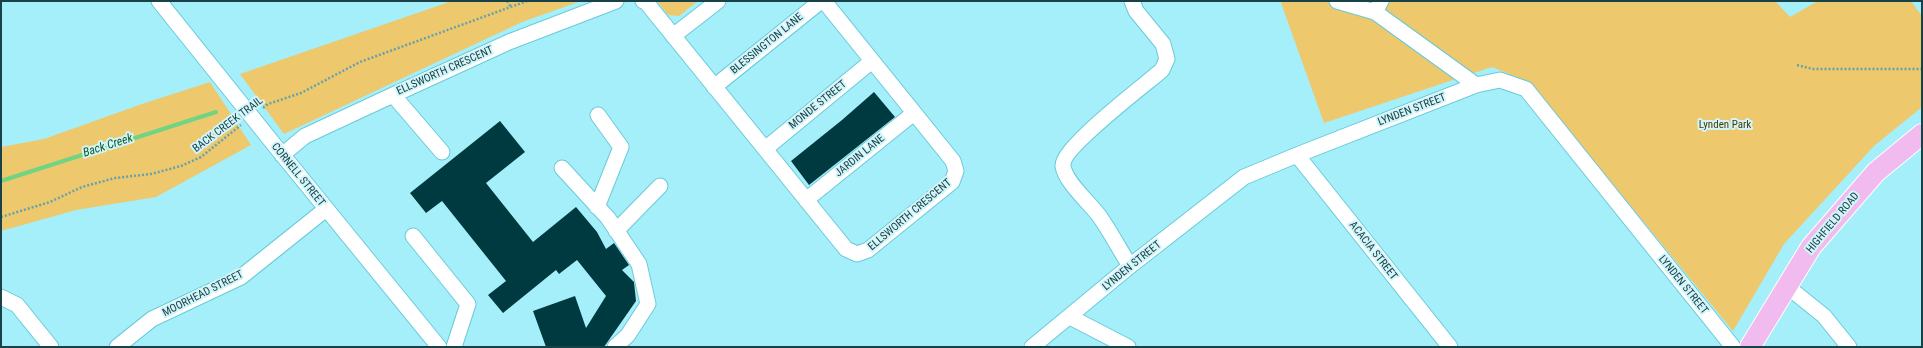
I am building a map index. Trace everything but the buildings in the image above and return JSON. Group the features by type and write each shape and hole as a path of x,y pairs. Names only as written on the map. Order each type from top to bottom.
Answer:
{"main road":[{"name":"HIGHFIELD ROAD","path":"1750,347 1811,247 1876,172 1922,134"}],"street":[{"name":"CORNELL STREET","path":"159,1 282,155 439,347"},
{"name":"ELLSWORTH CRESCENT","path":"282,155 306,136 393,95 509,42 616,1"},
{"name":"ELLSWORTH CRESCENT","path":"643,1 646,2 846,249 857,254 868,250 952,182 956,171 953,161 824,1"},
{"path":"673,36 718,1"},
{"name":"BLESSINGTON LANE","path":"714,87 821,1"},
{"path":"1130,266 1100,217 1066,176 1063,165 1066,155 1098,122 1162,70 1167,59 1163,44 1136,11 1132,1"},
{"path":"1337,1 1378,6 1476,85"},
{"name":"MONDE STREET","path":"765,149 872,61"},
{"name":"LYNDEN STREET","path":"1032,347 1130,266 1244,177 1476,85 1500,80 1526,89 1733,347"},
{"path":"393,95 442,152"},
{"name":"JARDIN LANE","path":"806,200 914,113"},
{"path":"598,115 621,147 598,207"},
{"name":"ACACIA STREET","path":"1297,155 1450,347"},
{"path":"562,168 598,207 639,264 648,304 628,335 615,347"},
{"path":"616,231 660,186"},
{"name":"MOORHEAD STREET","path":"117,347 152,319 241,277 326,209"},
{"path":"413,236 468,304 454,347"},
{"path":"1788,287 1824,316 1849,347"},
{"path":"1,297 18,305 51,347"},
{"path":"1070,317 1128,347"}],"path":[{"path":"507,1 511,7"},
{"name":"BACK CREEK TRAIL","path":"1,217 50,202 82,187 109,180 151,174 181,166 201,157 220,144 268,104 301,92 360,62 527,1"},
{"path":"1797,65 1813,69 1922,69"}],"green space":[{"path":"452,1 581,1 522,22 284,134 240,74"},
{"path":"657,1 698,1 679,16 668,15"},
{"name":"Lynden Park","path":"1283,1 1775,1 1790,17 1818,1 1911,1 1922,16 1922,107 1874,146 1784,244 1733,331 1529,82 1492,67 1324,123 1281,3"},
{"path":"210,82 251,145 156,197 76,210 1,231 1,147 44,139 142,104"}],"waterway":[{"name":"Back Creek","path":"1,181 216,112"}]}
